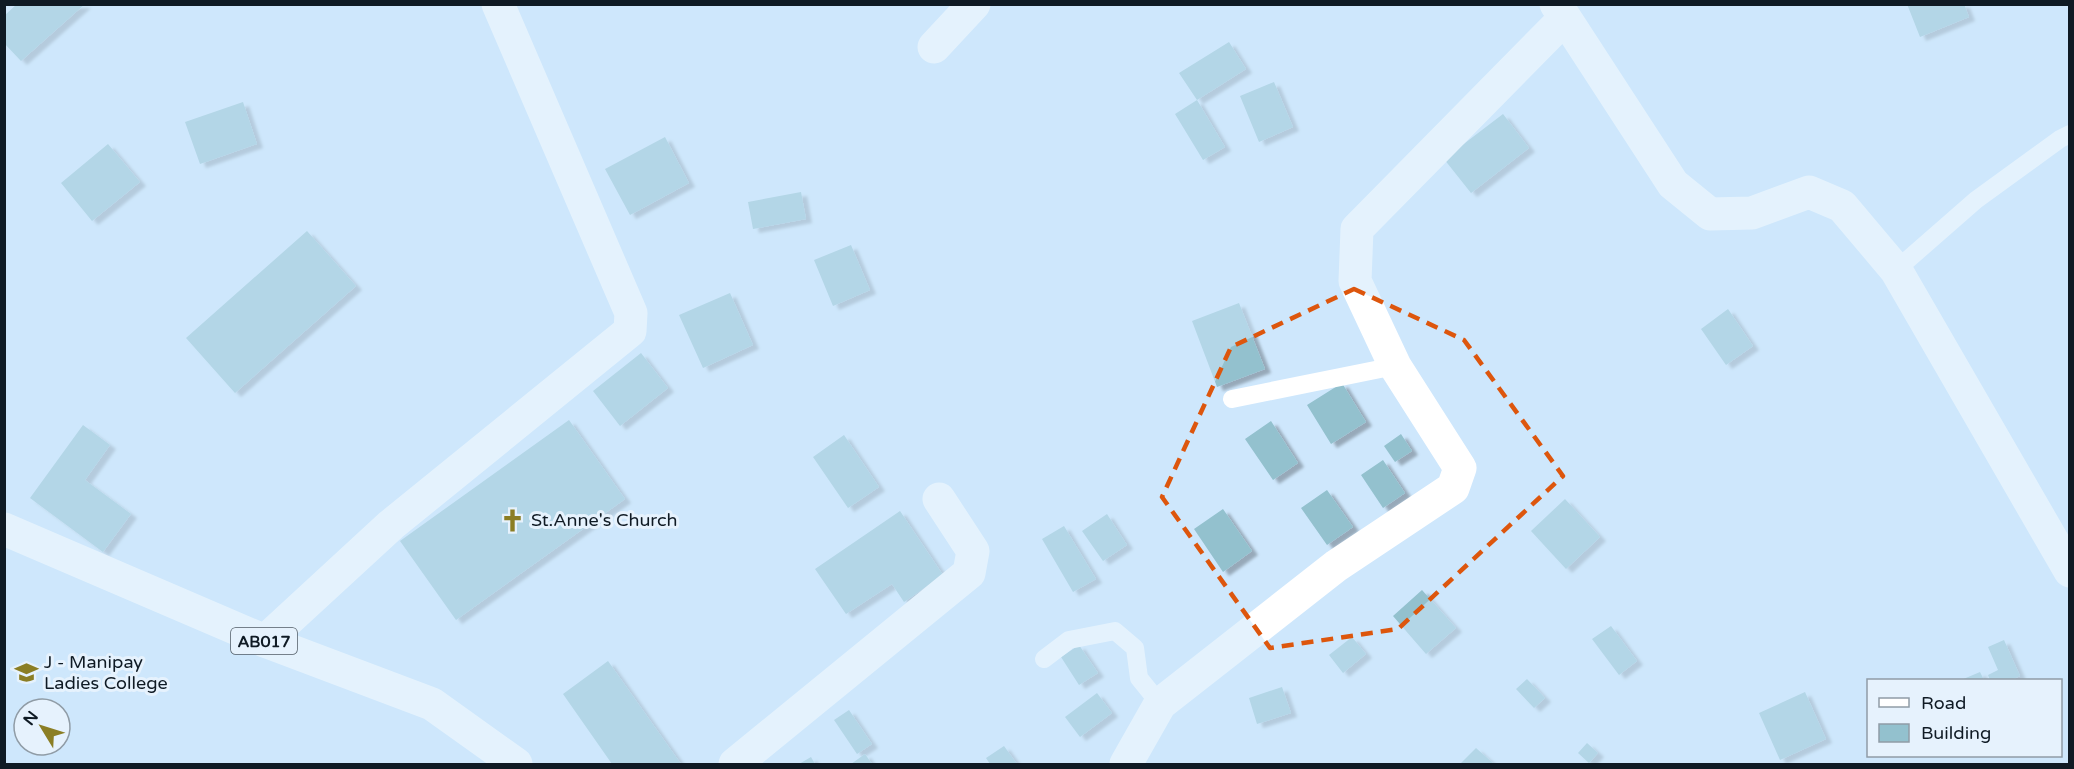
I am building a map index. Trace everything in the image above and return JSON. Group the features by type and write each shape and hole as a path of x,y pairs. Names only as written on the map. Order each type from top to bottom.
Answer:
{"street":[{"path":"265,641 391,525 630,331 631,313 498,4"},
{"path":"934,47 974,4"},
{"path":"1125,765 1160,704 1336,566 1454,488 1460,468 1395,366 1355,281 1357,229 1560,12 1674,184 1710,214 1752,213 1809,192 1842,206 1896,270 2070,571"},
{"path":"735,765 969,573 973,551 939,499"},
{"name":"AB017","path":"4,529 265,641 432,704 516,765"}],"lane":[{"path":"1896,270 1977,200 2070,134"},
{"path":"1232,399 1395,366"},
{"path":"1044,659 1069,640 1115,631 1136,648 1139,678 1160,704"}],"highlighted area":[{"path":"1354,289 1464,340 1563,476 1398,629 1270,648 1162,497 1231,347"}],"building":[{"path":"17,4 85,4 21,61 4,43 4,16"},
{"path":"1907,4 1964,4 1969,17 1920,37"},
{"path":"1229,42 1246,69 1197,100 1179,73"},
{"path":"1274,82 1293,127 1259,142 1240,96"},
{"path":"1197,100 1225,147 1203,160 1175,114"},
{"path":"243,102 257,144 200,164 185,122"},
{"path":"1503,114 1529,148 1471,193 1444,159"},
{"path":"665,137 689,183 630,215 605,169"},
{"path":"108,144 140,182 92,221 61,183"},
{"path":"801,192 806,219 753,229 748,202"},
{"path":"307,231 356,286 235,393 186,338"},
{"path":"851,245 870,290 833,306 814,260"},
{"path":"730,293 753,345 703,368 679,315"},
{"path":"1239,303 1265,369 1217,387 1192,321"},
{"path":"1728,309 1753,346 1726,365 1701,329"},
{"path":"641,353 668,388 620,426 593,391"},
{"path":"1342,383 1366,422 1331,444 1307,405"},
{"name":"St.Anne's Church","path":"569,420 625,499 456,620 400,541"},
{"path":"1271,421 1298,463 1273,480 1245,439"},
{"path":"83,425 110,445 85,480 131,514 103,552 30,498"},
{"path":"1401,434 1412,451 1395,462 1384,446"},
{"path":"844,435 879,487 848,508 813,457"},
{"path":"1383,460 1405,493 1383,508 1361,475"},
{"path":"1327,490 1353,527 1327,545 1301,508"},
{"path":"1565,499 1600,537 1566,569 1531,531"},
{"path":"1223,509 1252,551 1223,572 1194,529"},
{"path":"900,511 943,575 904,602 892,584 846,614 815,569"},
{"path":"1107,514 1127,545 1103,561 1082,531"},
{"path":"1064,526 1096,579 1073,592 1042,539"},
{"path":"1422,590 1456,628 1426,654 1393,616"},
{"path":"1611,626 1637,661 1619,675 1592,639"},
{"path":"1352,637 1366,654 1343,673 1329,655"},
{"path":"2004,640 2020,676 2013,679 1990,679 1988,675 1998,670 1988,647"},
{"path":"1079,645 1098,673 1079,685 1061,657"},
{"path":"608,661 681,764 612,764 563,694"},
{"path":"1980,672 1984,679 1963,679"},
{"path":"1527,679 1545,698 1534,708 1516,689"},
{"path":"1282,687 1291,713 1257,724 1249,698"},
{"path":"1805,692 1826,739 1780,760 1759,713"},
{"path":"1097,693 1112,713 1080,737 1065,717"},
{"path":"849,710 872,744 857,754 834,720"},
{"path":"1587,743 1598,753 1589,763 1578,753"},
{"path":"1004,746 1017,764 990,764 986,758"},
{"path":"1476,748 1494,764 1460,764"},
{"path":"865,754 872,764 851,764"},
{"path":"811,757 815,764 799,764"}],"place":[{"name":"St.Anne's Church","path":"513,520"},
{"name":"J - Manipay Ladies College","path":"26,672"}]}
